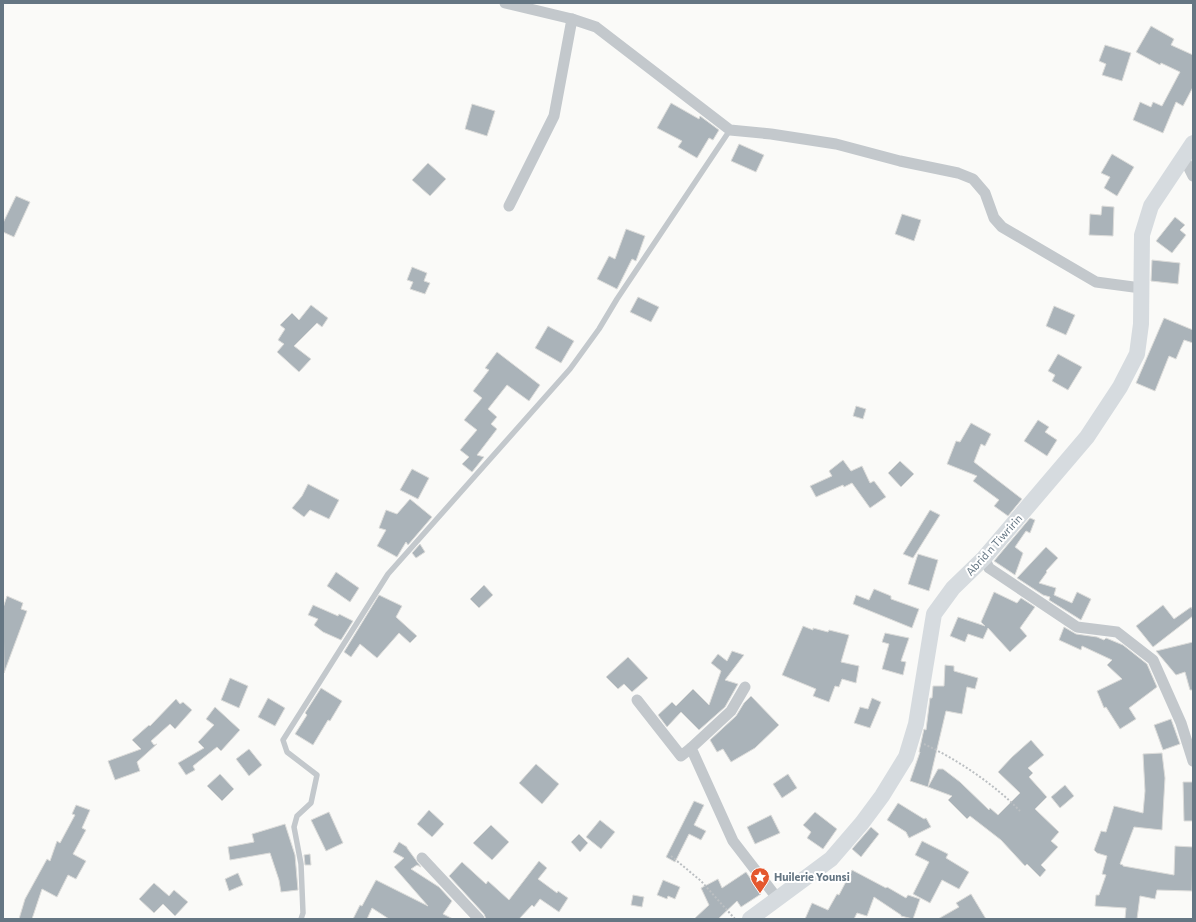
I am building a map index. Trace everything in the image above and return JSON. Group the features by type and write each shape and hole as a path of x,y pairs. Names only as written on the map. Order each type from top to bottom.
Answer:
{"street":[{"path":"505,3 596,27 730,130 771,134 836,144 900,161 958,173 973,179 985,193 994,218 1002,227 1096,282 1141,288"},
{"path":"510,206 554,116 572,20"},
{"name":"Abrid n Tiwririn","path":"750,919 831,859 862,823 882,796 906,757 912,739 916,724 934,614 954,588 984,558 1087,438 1120,387 1137,354 1141,324 1142,235 1151,206 1193,143"},
{"path":"1184,156 1193,176"},
{"path":"984,558 989,568 1077,627 1117,632 1153,660 1181,723 1193,761"},
{"path":"638,700 681,756 731,711 745,687"},
{"path":"691,748 733,841 777,898"},
{"path":"422,858 480,919"}],"lane":[{"path":"301,919 301,864 294,827 297,816 311,803 316,775 287,752 283,740 388,574 570,369 599,329 617,299 730,130"}],"path":[{"path":"912,739 934,749 978,776 1010,801 1020,812"},
{"path":"671,856 701,881 736,919"}],"building":[{"path":"1151,26 1174,39 1171,45 1193,55 1193,87 1183,106 1176,102 1163,133 1133,120 1140,102 1151,107 1153,102 1162,106 1180,72 1161,63 1160,65 1136,52"},
{"path":"1105,45 1131,53 1122,81 1102,75 1106,64 1099,61"},
{"path":"671,103 699,119 700,116 719,130 713,140 709,138 697,158 678,147 682,141 657,128"},
{"path":"472,104 495,111 487,136 465,129"},
{"path":"739,144 764,155 756,172 731,161"},
{"path":"1112,154 1134,167 1117,196 1104,188 1110,177 1101,173"},
{"path":"428,163 446,179 430,196 412,180"},
{"path":"16,196 30,202 14,237 3,232 3,223"},
{"path":"1102,206 1114,207 1113,236 1089,235 1090,214 1101,215"},
{"path":"902,214 921,220 914,241 895,234"},
{"path":"1175,217 1185,225 1180,230 1186,235 1172,253 1156,241"},
{"path":"626,229 645,236 636,261 632,259 617,289 597,279 609,256 615,259"},
{"path":"1152,260 1180,263 1178,284 1151,281"},
{"path":"412,267 427,273 424,281 430,283 425,294 410,289 413,282 407,280"},
{"path":"638,297 659,307 651,322 630,312"},
{"path":"311,305 328,318 322,327 317,323 294,346 311,359 299,372 277,352 284,344 278,340 285,329 280,325 292,313 299,320"},
{"path":"1054,306 1075,315 1066,335 1046,326"},
{"path":"1164,318 1193,330 1193,343 1184,340 1176,359 1169,356 1155,391 1136,383"},
{"path":"548,326 574,341 561,363 535,348"},
{"path":"497,352 540,385 529,401 507,385 488,409 497,417 491,424 497,429 477,455 484,457 472,472 462,464 469,457 460,450 477,430 464,420 482,398 473,391 489,370 485,368"},
{"path":"1058,354 1082,367 1068,390 1052,381 1055,375 1048,371"},
{"path":"856,406 866,409 863,419 853,416"},
{"path":"1038,420 1049,427 1045,432 1057,440 1047,456 1024,441"},
{"path":"971,423 991,434 985,446 981,444 974,462 1022,499 1008,516 994,506 999,500 973,481 977,476 947,464 956,441 960,442"},
{"path":"843,460 851,471 862,466 870,483 874,481 886,497 870,508 852,483 844,487 843,485 816,497 810,486 832,476 829,471"},
{"path":"900,461 914,474 901,487 888,473"},
{"path":"412,469 429,478 418,499 400,490"},
{"path":"308,484 339,500 329,519 310,510 304,517 292,508 302,496"},
{"path":"410,499 432,517 408,545 406,542 397,557 377,546 386,530 379,528 386,510 397,514"},
{"path":"930,510 940,515 913,558 903,554"},
{"path":"1030,518 1035,520 1030,533 1026,531 1015,547 1023,553 1015,575 994,561"},
{"path":"420,544 425,552 416,558 412,553"},
{"path":"1046,547 1058,558 1046,571 1047,572 1039,583 1056,588 1054,595 1072,603 1077,592 1091,599 1081,620 1049,600 1050,597 1043,595 1017,578"},
{"path":"918,554 938,560 929,591 908,584"},
{"path":"336,572 359,588 350,602 327,586"},
{"path":"484,585 493,595 479,608 470,599"},
{"path":"874,589 891,596 891,599 919,609 912,628 853,604 856,595 869,600"},
{"path":"994,592 1017,603 1021,598 1035,607 1020,628 1027,636 1010,652 988,628 983,639 968,634 965,642 950,636 958,617 985,626 981,622"},
{"path":"379,595 402,606 396,617 417,636 410,643 399,633 377,658 360,644 351,657 344,652"},
{"path":"7,596 23,603 21,609 27,611 4,673 3,608"},
{"path":"313,605 338,616 339,614 353,621 341,640 323,632 314,625 318,619 308,615"},
{"path":"1163,605 1174,619 1191,607 1193,610 1193,616 1153,647 1136,626"},
{"path":"803,626 813,630 813,628 828,632 829,630 849,635 841,662 859,666 856,683 842,679 839,687 835,686 829,702 813,696 816,689 782,675"},
{"path":"1064,627 1076,634 1097,637 1104,640 1106,638 1123,645 1147,664 1157,687 1129,708 1136,719 1120,729 1106,707 1104,708 1097,691 1122,679 1107,665 1112,660 1082,646 1081,650 1059,640"},
{"path":"885,633 909,638 901,661 906,662 903,675 882,669 889,644 882,642"},
{"path":"1193,642 1193,690 1190,690 1185,672 1176,675 1156,651"},
{"path":"732,651 744,655 725,680 738,684 725,707 699,730 681,712 667,727 658,715 672,702 676,706 693,689 709,705 721,671 711,663 718,654 727,661"},
{"path":"628,657 648,678 632,692 624,684 618,689 606,677"},
{"path":"945,665 954,666 954,671 978,678 975,689 967,687 962,714 946,711 928,787 910,781 920,752 924,729 926,730 933,686 944,686"},
{"path":"230,678 248,686 239,708 221,700"},
{"path":"321,688 342,701 330,721 328,720 313,745 295,734 307,715 305,713"},
{"path":"751,696 779,725 755,748 731,762 723,749 717,752 710,740 736,716 744,703"},
{"path":"268,698 285,708 275,726 258,717"},
{"path":"872,698 881,702 870,728 854,723 860,707 868,709"},
{"path":"176,699 180,704 183,702 192,710 175,729 170,724 151,741 154,745 157,744 137,762 140,771 115,780 108,761 141,749 132,740 149,725 150,726"},
{"path":"215,707 240,730 221,751 217,747 193,766 195,770 186,775 178,763 204,748 198,742 214,725 206,719"},
{"path":"1171,719 1180,744 1163,750 1154,725"},
{"path":"1031,740 1044,755 1028,768 1033,773 1029,777 1047,797 1035,809 1059,832 1051,841 1058,847 1041,865 1046,870 1040,877 1027,864 1025,866 1001,840 970,816 967,819 948,800 952,796 928,787 938,769 943,769 960,782 989,810 990,808 998,815 1020,793 998,772"},
{"path":"249,749 262,765 249,776 236,759"},
{"path":"1162,753 1165,778 1162,830 1134,827 1120,864 1123,866 1174,875 1175,846 1193,847 1192,891 1157,890 1155,899 1140,896 1137,919 1125,919 1126,908 1095,906 1096,895 1099,895 1106,875 1102,874 1107,856 1097,853 1094,850 1101,831 1106,832 1114,806 1143,813 1145,791 1143,754"},
{"path":"536,764 559,784 542,804 519,783"},
{"path":"220,774 234,789 222,801 207,786"},
{"path":"788,774 797,788 782,798 773,784"},
{"path":"1183,782 1193,782 1193,821 1184,821"},
{"path":"1065,785 1074,796 1060,808 1051,797"},
{"path":"694,801 704,805 694,825 706,831 701,840 689,834 675,862 666,857"},
{"path":"898,803 924,819 926,818 931,827 909,838 906,832 887,820"},
{"path":"76,805 90,810 82,828 86,830 73,854 86,861 76,879 68,875 57,897 42,889 32,919 19,919 25,899 47,859 50,861 57,841 60,843 75,815 72,814"},
{"path":"429,810 444,824 432,837 417,824"},
{"path":"329,812 343,843 326,851 311,820"},
{"path":"815,812 837,829 823,849 807,838 811,832 803,825"},
{"path":"771,815 780,833 755,844 747,827"},
{"path":"600,820 615,832 601,849 586,837"},
{"path":"285,824 295,855 298,890 281,892 279,880 270,853 230,860 228,847 254,842 252,834"},
{"path":"491,825 509,842 492,860 473,843"},
{"path":"871,827 879,834 861,857 852,849"},
{"path":"579,834 588,843 580,852 571,842"},
{"path":"922,841 948,854 946,858 969,872 959,889 942,880 930,903 913,894 929,862 915,855"},
{"path":"399,842 407,847 421,867 417,865 411,869 439,887 452,901 443,914 453,919 389,919 372,908 367,919 353,919 376,880 428,906 394,867 404,858 393,852"},
{"path":"310,854 311,865 305,865 304,855"},
{"path":"539,861 547,868 538,879 557,893 558,891 568,898 559,912 540,899 534,907 532,905 519,919 486,919 484,914 449,876 462,862 486,884 488,881 509,900"},
{"path":"852,870 906,898 908,895 920,899 913,919 901,916 874,897 867,916 857,913 854,919 805,919 812,903 828,910 837,894 839,895"},
{"path":"746,872 761,894 741,907 737,901 718,919 694,919 709,905 701,888 718,879 722,888"},
{"path":"238,873 243,885 229,891 225,879"},
{"path":"663,880 680,887 675,899 668,896 667,899 657,895"},
{"path":"154,883 169,896 174,890 188,902 175,916 163,904 154,913 139,899"},
{"path":"971,894 986,919 938,919 959,907 956,903"},
{"path":"633,895 644,897 642,907 631,905"}],"place":[{"name":"Huilerie Younsi","path":"760,894"}]}
